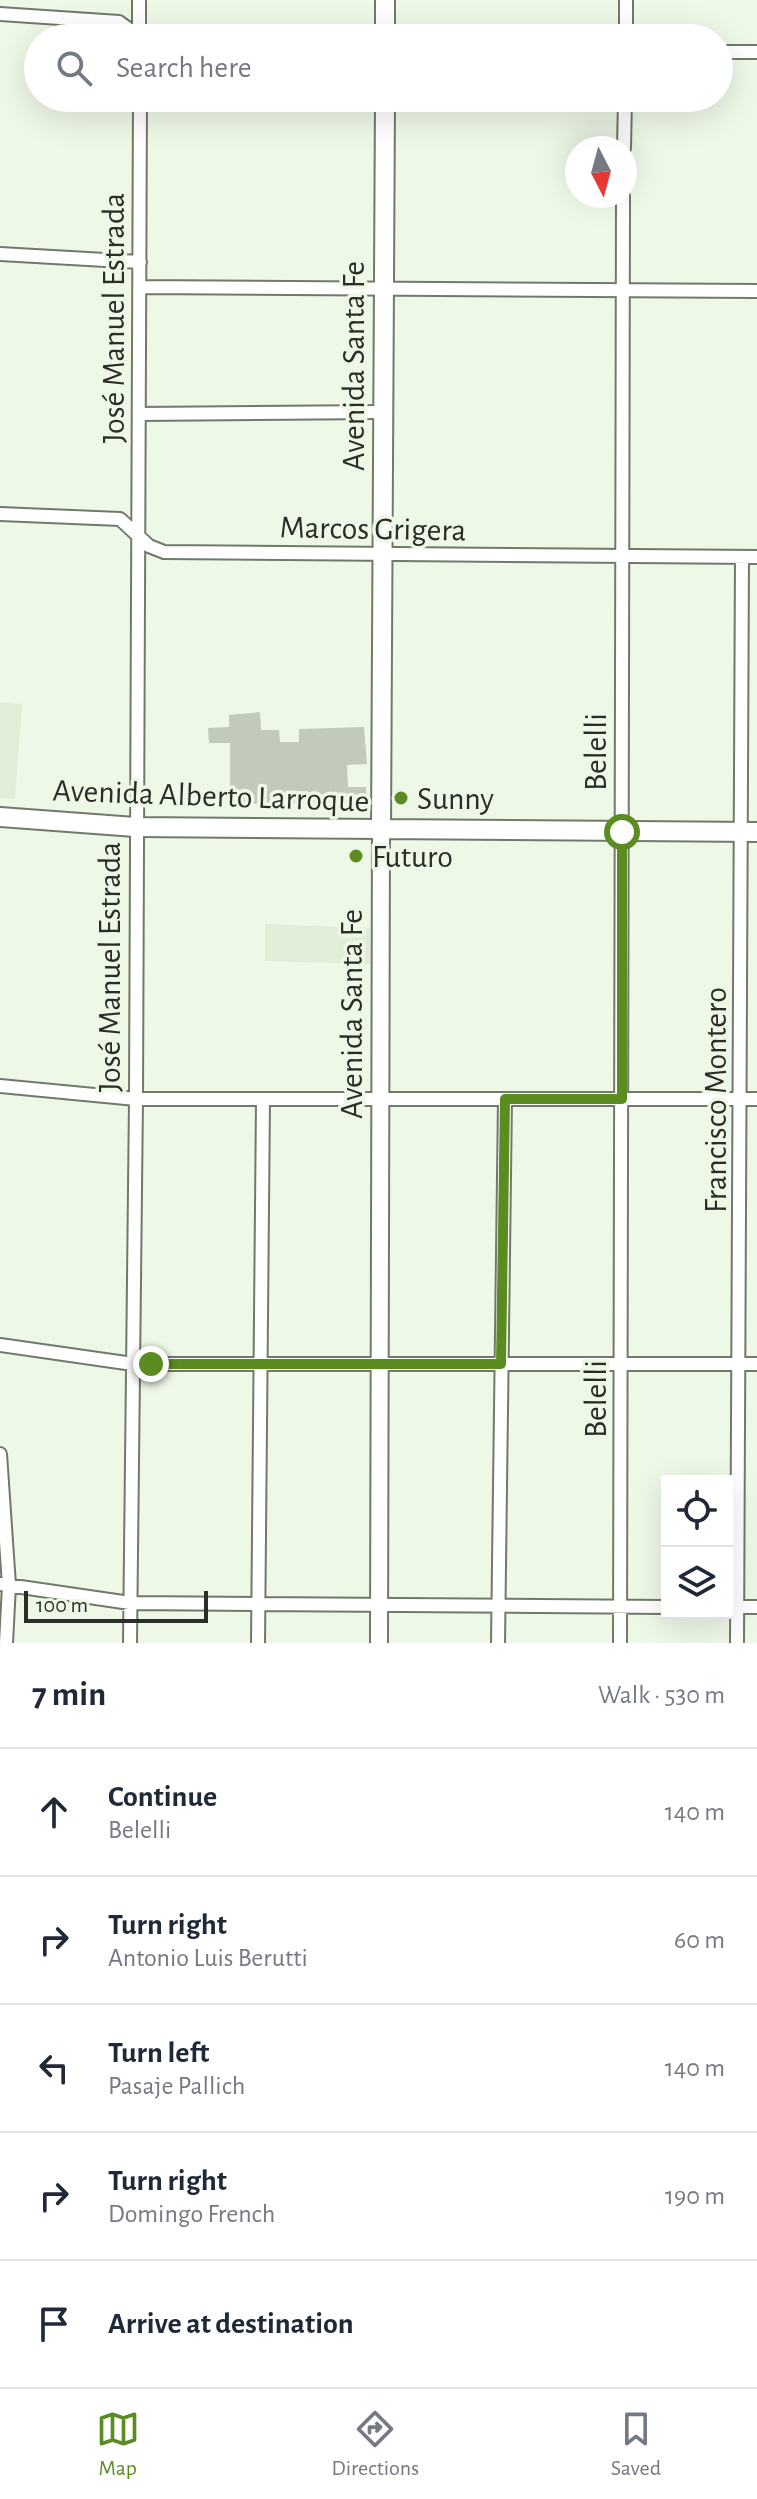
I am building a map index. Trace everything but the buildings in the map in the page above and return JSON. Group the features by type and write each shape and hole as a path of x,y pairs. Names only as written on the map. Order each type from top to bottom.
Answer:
{"main road":[{"path":"385,0 385,24"},
{"name":"Avenida Santa Fe","path":"381,830 385,112"},
{"name":"Avenida Alberto Larroque","path":"0,817 135,827 749,832"}],"street":[{"path":"139,0 140,24"},
{"path":"626,0 626,24"},
{"path":"0,14 122,24"},
{"path":"733,52 757,52"},
{"name":"José Manuel Estrada","path":"130,1643 136,1099 140,112"},
{"path":"624,136 625,112"},
{"name":"Belelli","path":"620,1643 623,208"},
{"path":"0,254 140,262"},
{"path":"140,287 757,291"},
{"path":"139,414 383,412"},
{"name":"Marcos Grigera","path":"0,514 120,519 149,546 164,552 757,557"},
{"name":"Francisco Montero","path":"733,1577 740,1364 741,1099 749,832 742,557"},
{"name":"Avenida Santa Fe","path":"379,1643 381,830"},
{"path":"0,1086 136,1099 757,1099"},
{"path":"258,1643 263,1099"},
{"path":"498,1643 505,1099"},
{"path":"0,1345 133,1364 757,1364"},
{"path":"0,1454 6,1643"},
{"path":"4,1585 130,1603 661,1607"},
{"path":"733,1607 757,1607"},
{"name":"Francisco Montero","path":"733,1614 737,1643"}],"shaded area":[{"path":"0,702 22,704 15,799 0,798"},
{"path":"265,924 370,928 370,964 265,961"}],"place":[{"name":"Sunny","path":"401,798"},
{"name":"Futuro","path":"356,856"}],"route":[{"path":"151,1364 501,1364 505,1099 622,1099 622,832"}]}
